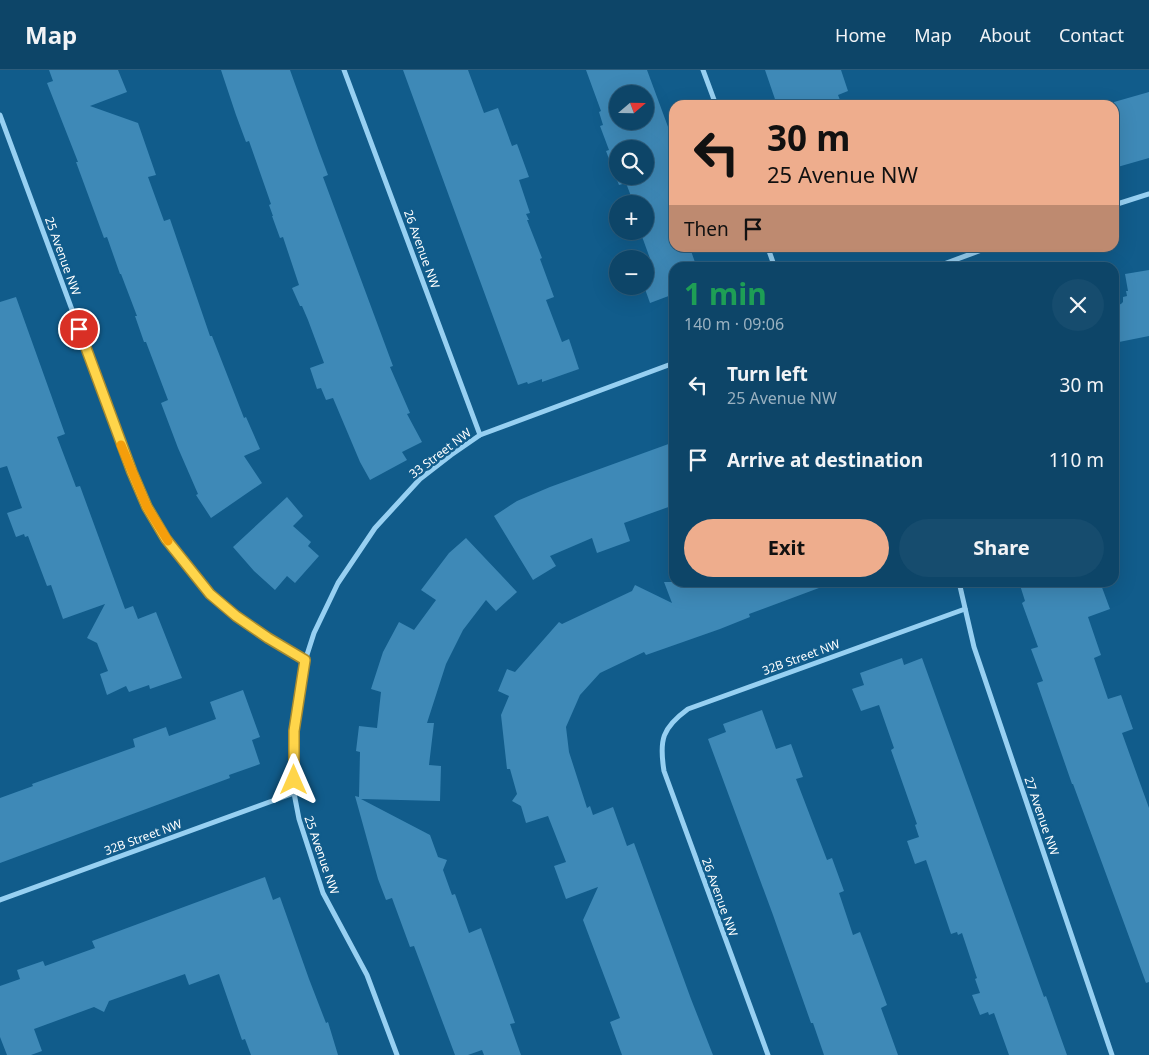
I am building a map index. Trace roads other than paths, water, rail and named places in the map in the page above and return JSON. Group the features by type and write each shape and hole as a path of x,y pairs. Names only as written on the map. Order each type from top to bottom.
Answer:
{"street":[{"name":"26 Avenue NW","path":"344,70 480,435"},
{"path":"703,70 714,100"},
{"name":"25 Avenue NW","path":"0,115 132,472 147,507 166,539 210,594 236,616 305,660 294,731 294,793 299,819 323,893 367,975 397,1055"},
{"path":"1119,203 1149,194"},
{"path":"949,262 976,252"},
{"name":"33 Street NW","path":"305,660 314,633 338,583 375,528 420,479 451,454 480,435 669,366"},
{"name":"27 Avenue NW","path":"960,587 974,647 1112,1055"},
{"name":"32B Street NW","path":"661,744 666,730 677,717 688,709 965,608"},
{"name":"26 Avenue NW","path":"661,744 664,771 668,785 768,1055"},
{"name":"32B Street NW","path":"0,900 294,793"}]}
